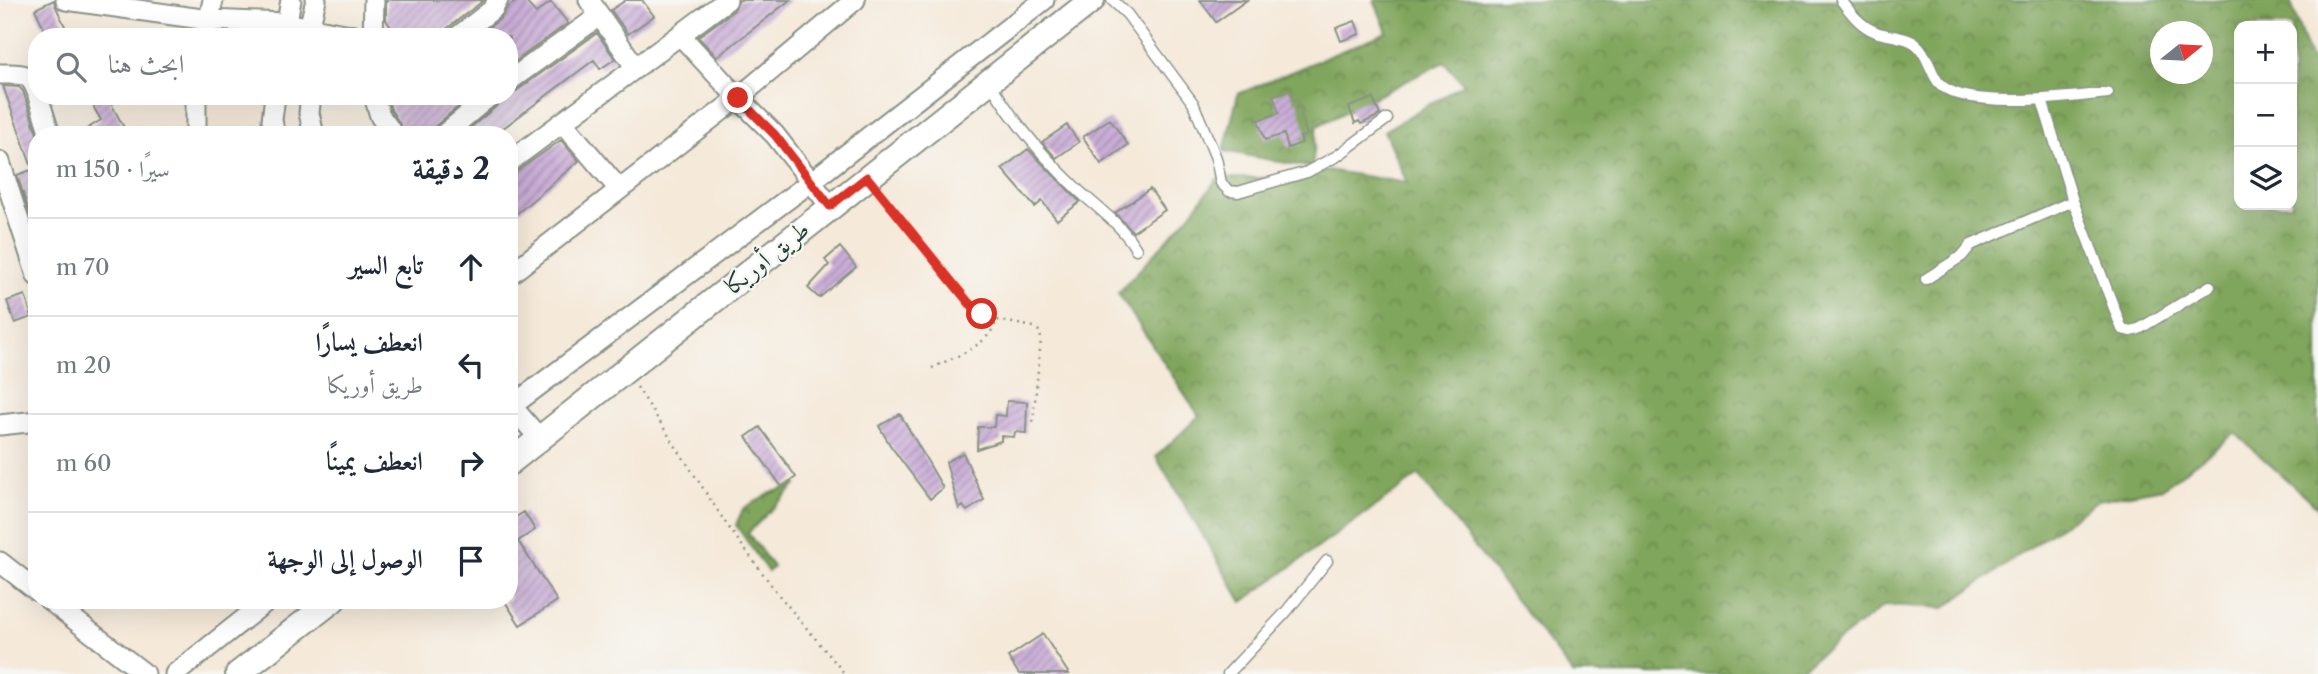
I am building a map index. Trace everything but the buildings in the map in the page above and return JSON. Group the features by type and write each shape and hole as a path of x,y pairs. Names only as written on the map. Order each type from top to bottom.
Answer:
{"street":[{"path":"66,0 202,28"},
{"path":"207,28 213,0"},
{"path":"285,28 291,0"},
{"path":"310,28 316,0"},
{"path":"373,28 374,0"},
{"path":"469,28 493,9 498,0"},
{"path":"721,0 727,0"},
{"path":"518,156 727,0"},
{"path":"518,268 738,98 855,0"},
{"path":"518,400 812,181 1044,0"},
{"name":"طريق أوريكا","path":"518,455 1092,0"},
{"path":"518,73 594,8 636,68"},
{"path":"681,36 775,135 830,206"},
{"path":"0,74 28,76"},
{"path":"40,105 47,126"},
{"path":"196,105 196,126"},
{"path":"273,126 274,105"},
{"path":"310,105 312,126"},
{"path":"378,105 380,117 387,126"},
{"path":"454,126 480,105"},
{"path":"563,123 619,190"},
{"path":"0,162 28,248"},
{"path":"518,415 540,439"},
{"path":"0,425 28,422"},
{"path":"0,562 28,584"},
{"path":"61,609 145,674"},
{"path":"175,674 257,609"},
{"path":"238,674 321,609"}],"lane":[{"path":"1112,0 1127,14 1193,103 1216,158 1221,183 1229,191 1238,192 1307,172 1337,156 1387,119"},
{"path":"1841,0 1857,21 1876,32 1917,45 1940,84 1959,94 1984,98 2042,100 2108,93"},
{"path":"989,81 1008,113 1038,150 1080,192 1118,224 1136,249"},
{"path":"2042,100 2073,201 2122,329 2139,329 2210,286"},
{"path":"1926,279 1962,256 1971,245 2073,201"},
{"path":"1228,674 1286,611 1327,561"}],"path":[{"path":"867,177 969,303 982,314 997,320 1034,327 1041,335 1033,422"},
{"path":"932,368 982,342 997,320"},
{"path":"626,369 727,525 778,594 845,674"}],"green space":[{"path":"1374,0 2290,0 2318,76 2318,508 2235,433 2163,488 2098,500 1944,608 1885,605 1794,674 1573,674 1419,475 1242,602 1156,457 1199,416 1118,293 1188,217 1218,178 1297,178 1327,170 1407,183 1384,131 1464,84 1444,62 1317,126 1312,168 1224,151 1238,94 1387,32"},
{"path":"797,484 748,533 773,567 768,572 736,525 743,509 768,494"}],"route":[{"path":"738,98 775,135 830,206 867,177 969,303 982,314"}]}
